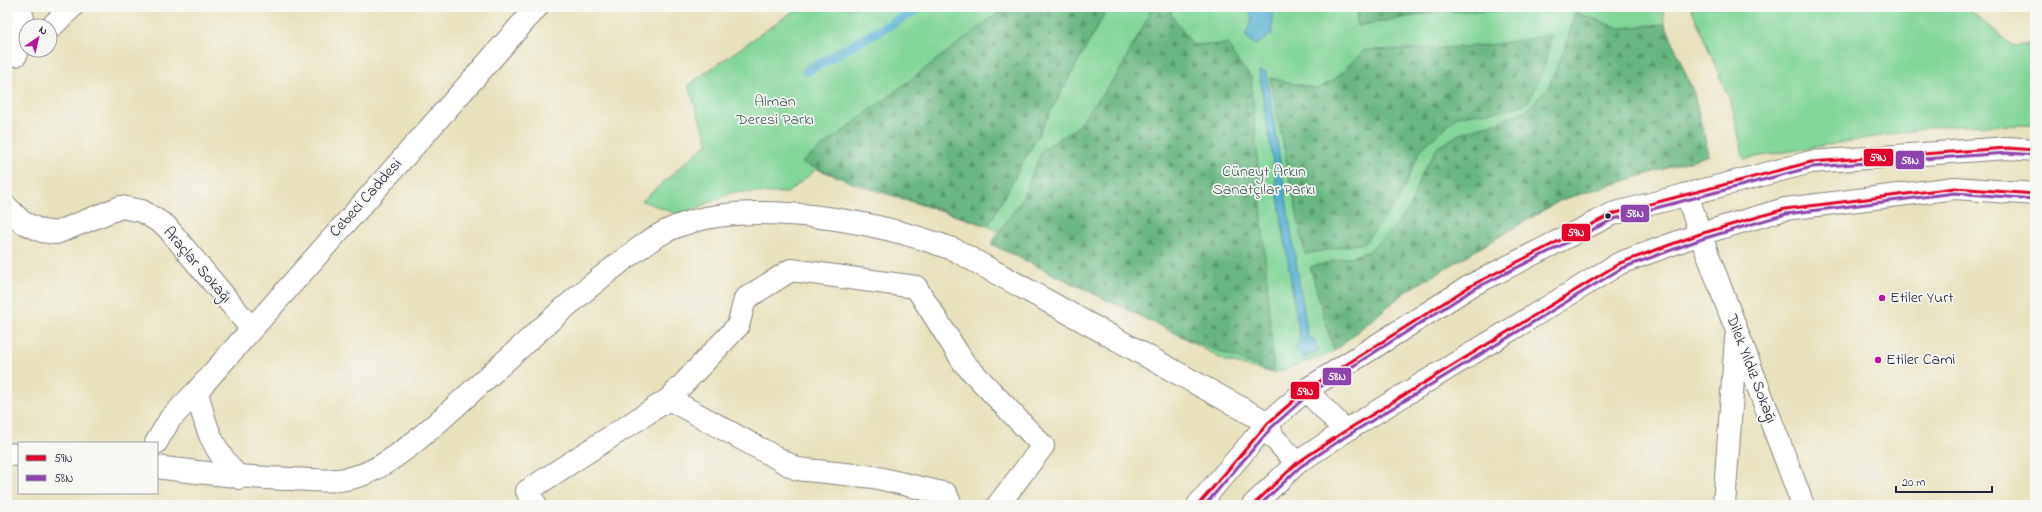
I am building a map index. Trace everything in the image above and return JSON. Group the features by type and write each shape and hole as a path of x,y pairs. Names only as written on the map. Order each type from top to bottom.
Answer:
{"street":[{"path":"13,58 23,19 20,7"},
{"path":"58,20 72,7"},
{"name":"Cebeci Caddesi","path":"157,442 170,419 536,7"},
{"path":"1198,505 1268,423 1306,390 1479,282 1612,214 1811,162 2007,148 2035,150"},
{"path":"1253,505 1297,463 1342,433 1620,262 1700,234 1785,209 1955,188 2035,194"},
{"name":"Dilek Yıldız Sokağı","path":"1687,194 1700,234 1803,505"},
{"name":"Araçlar Sokağı","path":"7,207 22,222 42,231 56,233 121,207 142,210 166,226 251,328"},
{"path":"158,467 239,478 329,481 358,476 388,462 445,415 600,279 647,242 678,226 724,215 775,214 824,217 923,238 955,250 1268,423 1273,437 1297,463"},
{"path":"536,505 527,491 668,399 738,326 746,299 791,270 916,286 964,363 1043,446 998,505"},
{"path":"1724,505 1737,331"},
{"path":"197,390 210,438 222,459 239,478"},
{"path":"1306,390 1336,421 1342,433"},
{"path":"668,399 797,469 874,477 946,494 951,505"},
{"path":"7,454 18,455"}],"green space":[{"name":"Cüneyt Arkın Sanatçılar Parkı","path":"799,7 1663,7 1665,24 1694,94 1709,155 1561,200 1405,292 1331,353 1274,373 1225,361 988,226 855,184 817,169 787,193 734,192 680,215 642,201 708,143 688,85"},
{"path":"1006,7 1108,7 988,226 801,163"},
{"path":"1150,7 1171,7 1171,14 1192,45 1229,44 1233,55 1251,77 1274,373 1183,337 991,244 1022,199 1042,150 1075,129 1118,74 1148,17"},
{"path":"1356,7 1548,7 1550,12 1441,11 1357,26"},
{"path":"1691,7 1965,7 2014,46 2035,44 2035,125 1940,126 1744,159 1732,106"},
{"path":"1575,12 1619,28 1665,24 1694,94 1709,155 1561,200 1405,292 1334,351 1310,267 1368,252 1392,229 1410,207 1421,175 1438,147 1463,132 1493,124 1526,111 1548,88 1565,48"},
{"path":"1553,35 1542,72 1528,102 1505,110 1458,116 1421,149 1398,201 1364,243 1305,254 1270,78 1317,89 1335,79 1364,50 1429,49 1489,45"}],"water":[{"path":"1248,7 1270,7 1273,14 1272,34 1256,45 1245,36 1252,18"},
{"path":"1259,71 1266,72 1308,337 1315,340 1318,351 1304,358 1295,349 1300,340"}],"waterway":[{"path":"807,71 921,7"}],"transit line":[{"name":"59N","path":"1198,505 1268,423 1306,390 1472,285 1612,214 1811,162 2007,148 2035,150"},
{"name":"58N","path":"1205,505 1272,427 1309,394 1474,289 1614,219 1812,167 2007,153 2035,155"},
{"name":"59N","path":"1253,505 1297,463 1342,433 1620,263 1700,234 1785,209 1955,188 2035,194"},
{"name":"58N","path":"1260,505 1300,467 1345,437 1622,268 1702,239 1786,214 1955,193 2035,199"}],"place":[{"name":"Etiler Yurt","path":"1882,298"},
{"name":"Etiler Cami","path":"1878,360"}],"park label":[{"name":"Alman Deresi Parkı","path":"775,111"}]}
